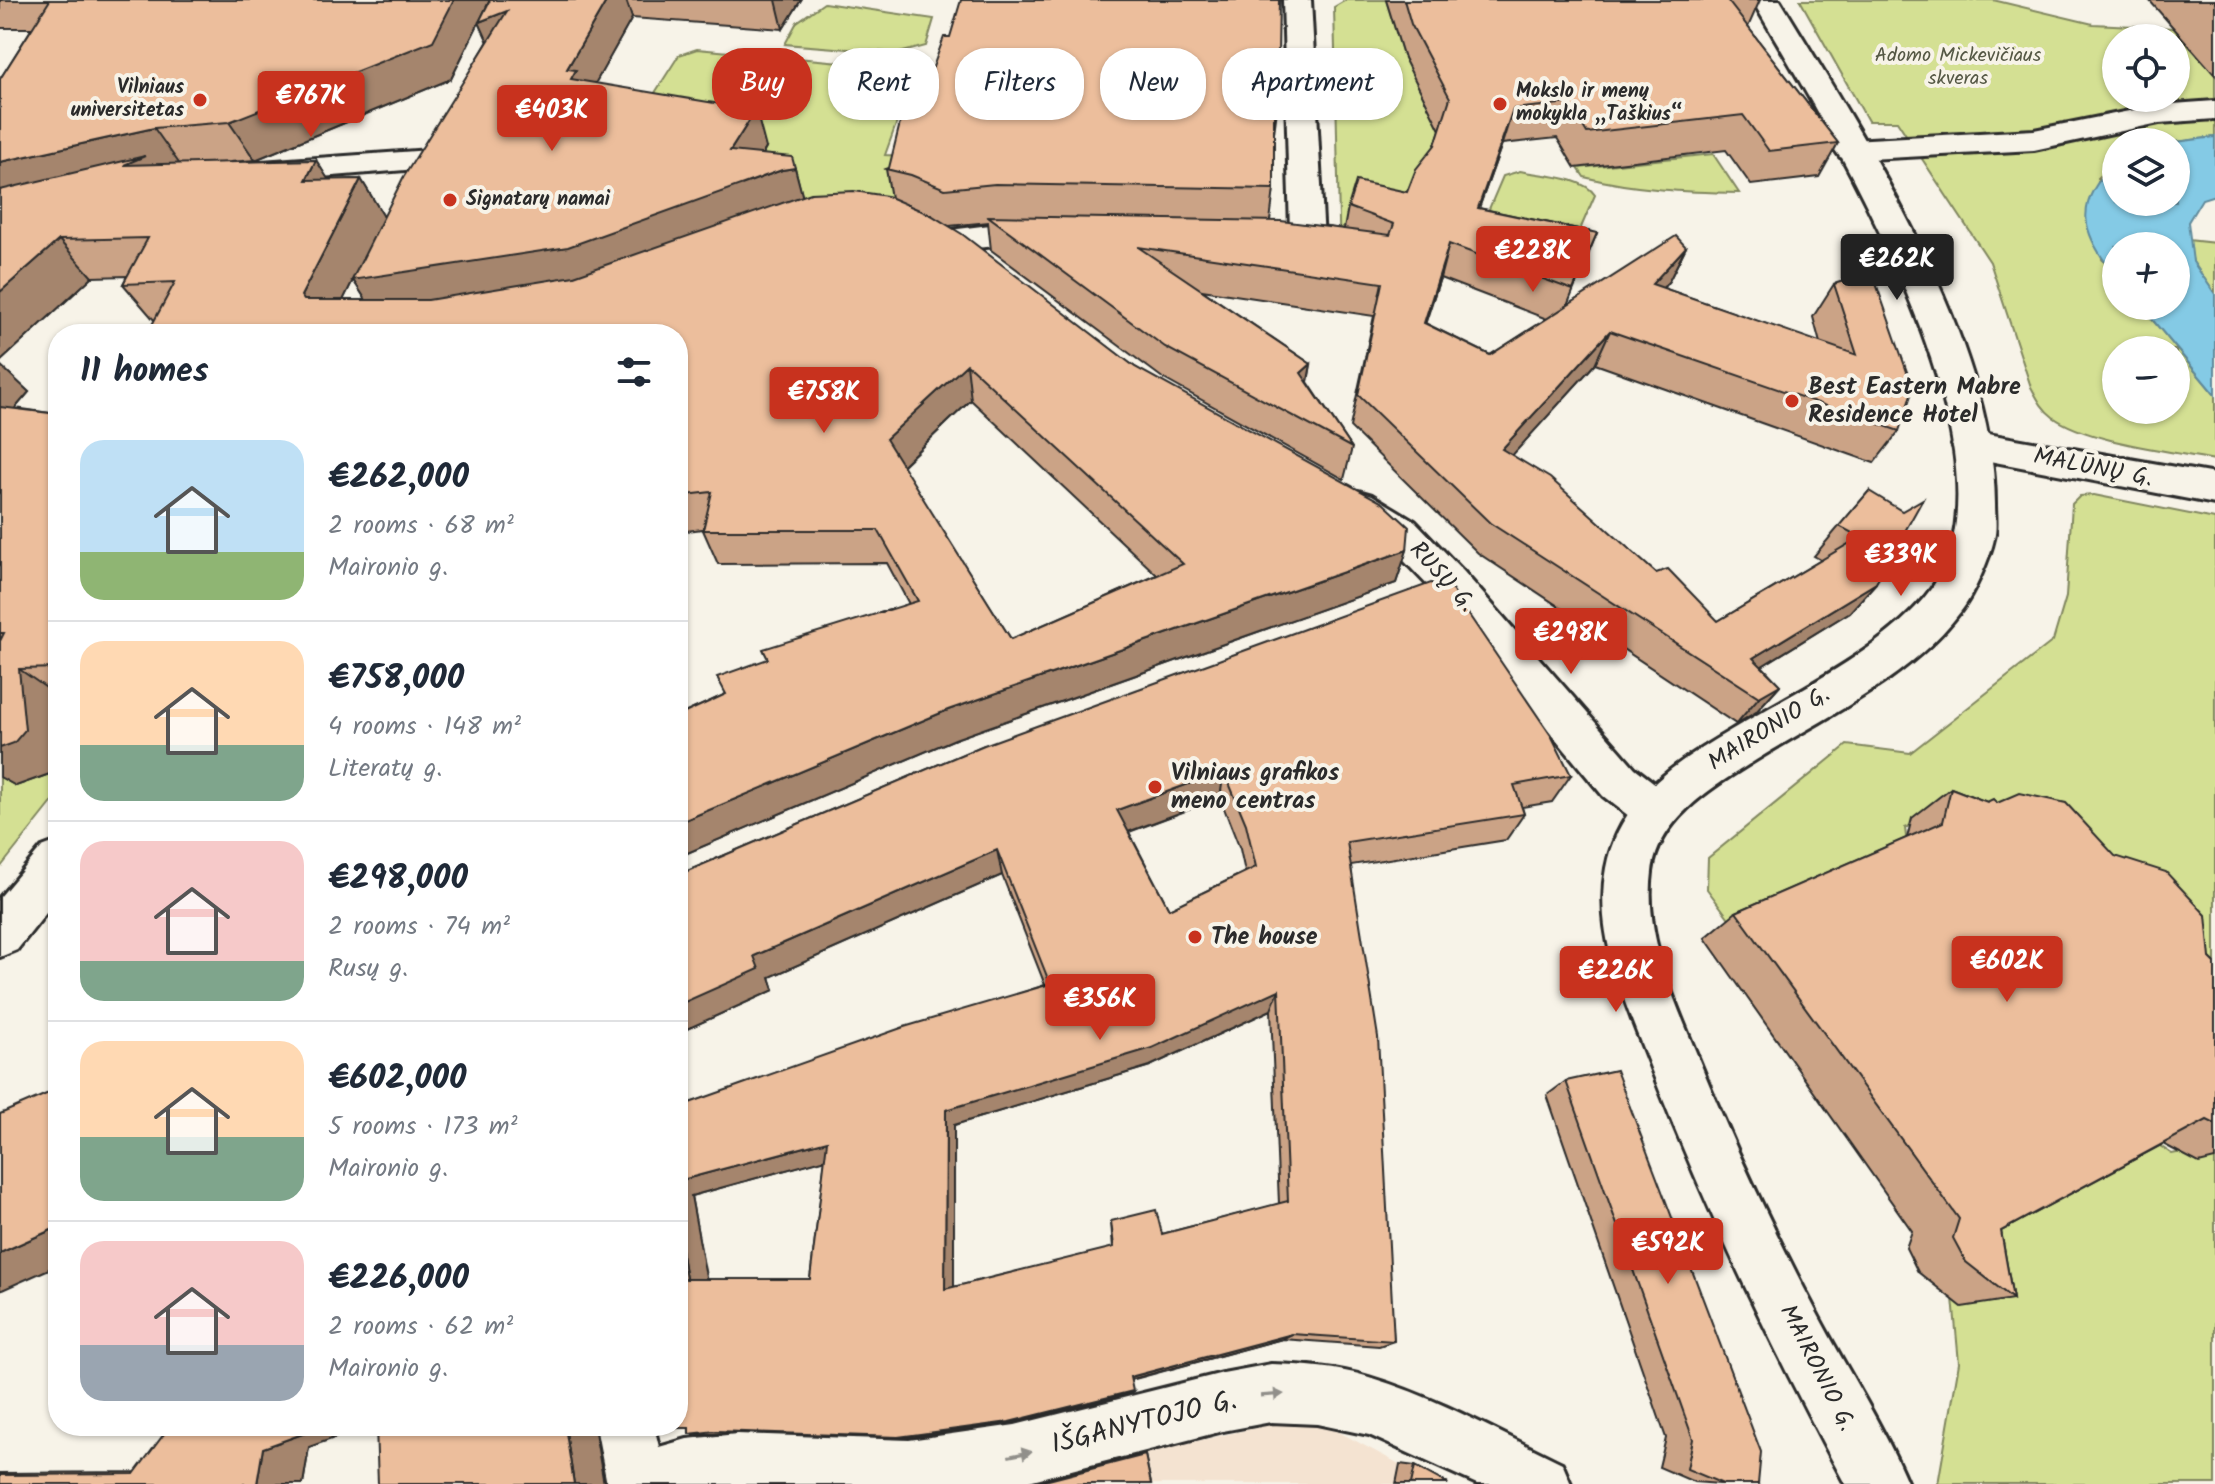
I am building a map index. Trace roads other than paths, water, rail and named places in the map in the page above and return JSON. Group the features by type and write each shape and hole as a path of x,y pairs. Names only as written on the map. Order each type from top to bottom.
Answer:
{"street":[{"path":"1241,240 1307,241 1297,0"},
{"name":"MAIRONIO G.","path":"1766,0 1897,234 1933,311 1958,385 1971,445 1979,510 1967,564 1951,596 1876,662 1720,759 1654,809 1638,838 1629,870 1627,905 1631,935 1648,993 1721,1176 1834,1406 1878,1484"},
{"path":"1851,150 2034,140 2159,114 2215,110"},
{"path":"225,175 430,161"},
{"path":"995,274 930,233 1059,237"},
{"name":"MALŪNŲ G.","path":"1971,445 2215,489"},
{"name":"RUSŲ G.","path":"1326,488 1401,532 1450,583 1583,743 1619,782 1654,809"},
{"path":"1407,599 1450,583"},
{"path":"0,934 48,874"},
{"name":"IŠGANYTOJO G.","path":"637,1483 687,1469 737,1464 909,1470 1000,1458 1223,1402 1271,1393 1317,1395 1369,1406 1441,1435 1541,1484"},
{"path":"627,1436 637,1483"}],"water":[{"path":"2215,137 2215,195 2202,199 2188,222 2189,232 2102,232 2102,258 2086,219 2087,205 2102,177 2102,216 2190,216 2190,140"},
{"path":"2190,238 2193,262 2215,294 2215,395 2190,365 2190,336 2166,336 2153,320 2190,320"}],"place":[{"name":"Vilniaus universitetas","path":"200,100"},
{"name":"Mokslo ir menų mokykla „Taškius“","path":"1500,104"},
{"name":"Signatarų namai","path":"450,200"},
{"name":"Best Eastern Mabre Residence Hotel","path":"1792,401"},
{"name":"Vilniaus grafikos meno centras","path":"1155,787"},
{"name":"The house","path":"1195,937"}],"park label":[{"name":"Adomo Mickevičiaus skveras","path":"1958,68"}]}
